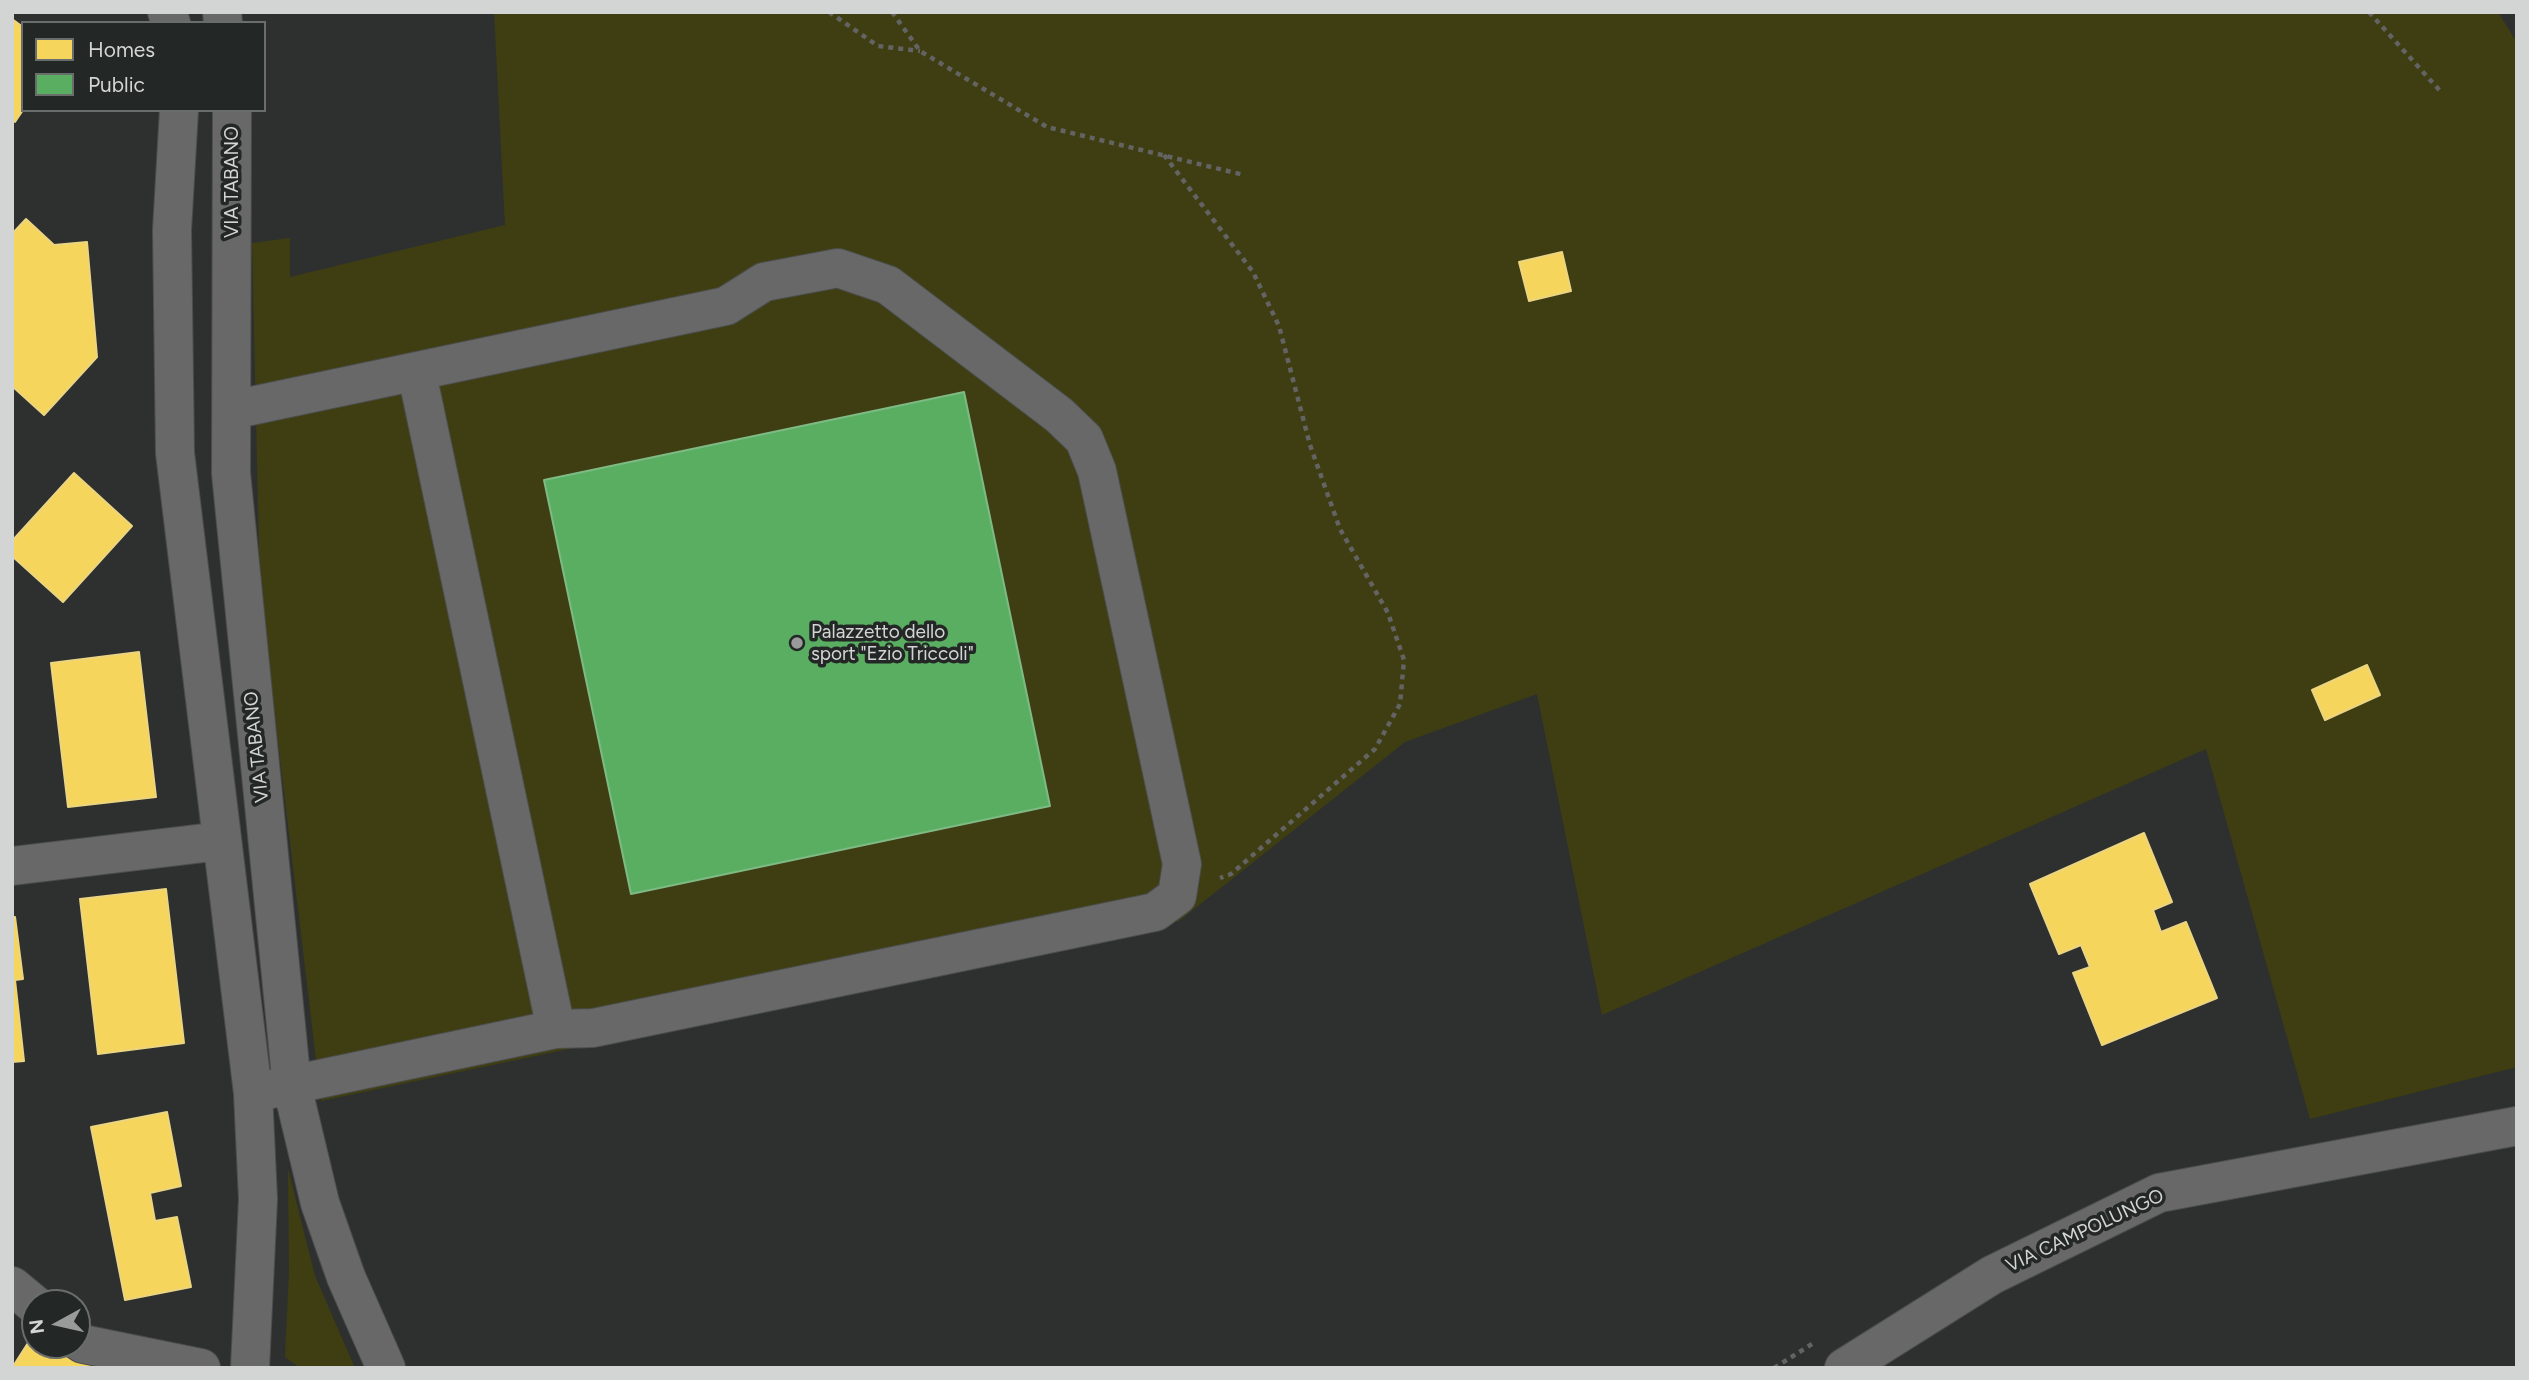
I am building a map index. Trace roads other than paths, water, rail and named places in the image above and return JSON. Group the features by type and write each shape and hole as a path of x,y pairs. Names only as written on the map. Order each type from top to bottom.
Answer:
{"street":[{"path":"179,112 172,230 175,453 253,1093 258,1199 250,1368"},
{"name":"VIA TABANO","path":"232,112 231,473 292,1086 320,1203 346,1277 386,1368"},
{"path":"232,410 417,374 726,306 764,282 800,274 838,268 888,285 1059,415 1084,439 1097,471 1182,864 1177,896 1155,912 593,1028 556,1029 253,1093"},
{"path":"417,374 556,1029"},
{"path":"12,866 221,841"},
{"name":"VIA CAMPOLUNGO","path":"1844,1368 1992,1275 2159,1193 2517,1126"},
{"path":"91,1346 201,1368"}],"place":[{"name":"Palazzetto dello sport \"Ezio Triccoli\"","path":"797,643"}]}
